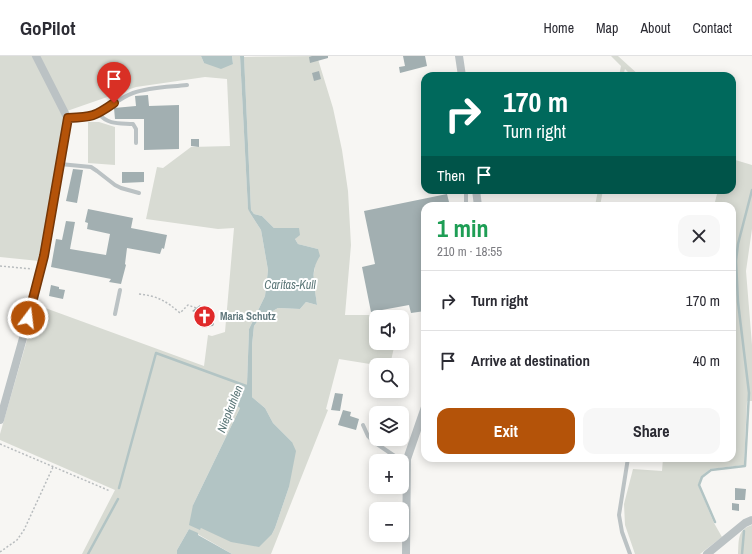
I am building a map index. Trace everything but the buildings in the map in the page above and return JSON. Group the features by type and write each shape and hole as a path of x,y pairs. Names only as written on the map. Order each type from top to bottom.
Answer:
{"street":[{"path":"0,420 32,306 68,118 36,56"},
{"path":"459,56 461,72"},
{"path":"409,454 421,419"},
{"path":"406,554 407,494"},
{"path":"707,554 744,523 752,520"}],"lane":[{"path":"68,118 88,118 99,114 122,98 133,93 187,85"},
{"path":"99,114 103,119 110,123 133,124 136,129 136,143"},
{"path":"60,164 91,167 121,188 139,192"},
{"path":"115,314 120,290"},
{"path":"363,425 368,436 392,454"},
{"path":"627,462 619,515 622,532 630,554"}],"path":[{"path":"0,266 40,270"},
{"path":"139,294 151,295 163,299 180,313 188,305 196,308"},
{"path":"0,444 110,491"},
{"path":"0,552 17,540 24,530 53,467"}],"shaded area":[{"path":"0,56 34,56 66,119 39,261 0,257"},
{"path":"39,56 201,56 204,63 233,64 232,56 240,56 248,208 261,230 268,270 265,296 249,329 247,384 236,406 240,408 193,505 200,529 272,534 289,487 292,442 273,423 265,408 252,397 252,345 254,326 259,319 278,308 300,309 306,302 317,305 313,278 318,249 298,244 295,239 299,228 274,228 262,216 254,214 251,210 244,57 317,56 333,108 342,150 348,191 351,245 345,315 369,315 369,350 393,350 392,358 369,358 369,364 339,359 326,409 328,410 271,554 232,554 189,529 177,550 177,554 82,554 115,490 0,440 0,434 37,305 204,366 208,335 212,336 225,332 234,228 218,229 146,219 157,167 163,168 191,147 230,146 227,79 205,77 136,87 67,111"},
{"path":"611,56 618,56 636,72 628,72 625,69 624,72 620,72 621,66"},
{"path":"88,122 99,122 115,127 115,165 88,163"},
{"path":"736,160 752,165 752,229 746,271 752,345 752,401 747,401 744,465 710,469 702,476 698,485 714,523 722,537 700,554 635,554 625,525 624,504 633,469 662,471 663,462 736,462 736,202 715,202 717,194 736,194"},
{"path":"597,194 602,194 601,202 596,202"},
{"path":"752,525 752,554 738,554 741,533 747,527"}],"water":[{"path":"201,56 232,56 233,64 221,69 204,63"},
{"name":"Caritas-Kull","path":"240,56 244,56 251,210 254,214 262,216 274,228 299,228 300,235 295,239 298,244 318,249 320,256 314,274 317,305 306,302 300,309 278,308 259,319 254,326 252,345 252,397 265,408 273,423 292,442 296,451 289,487 275,528 272,534 259,547 231,542 201,528 200,530 189,525 193,505 240,408 236,406 247,384 249,329 265,296 268,270 261,230 248,209"},
{"path":"189,529 232,554 177,554 177,550"}],"waterway":[{"path":"715,522 699,485 702,477 711,470 745,466 749,393 738,302 736,261 738,244 752,190"},
{"name":"Niepkuhlen","path":"119,488 156,353 249,387"},
{"path":"88,554 118,499"},
{"path":"742,554 744,531"}],"place":[{"name":"Maria Schutz","path":"205,316"}],"route":[{"path":"28,318 44,256 68,118 88,118 99,114 114,103"}]}
